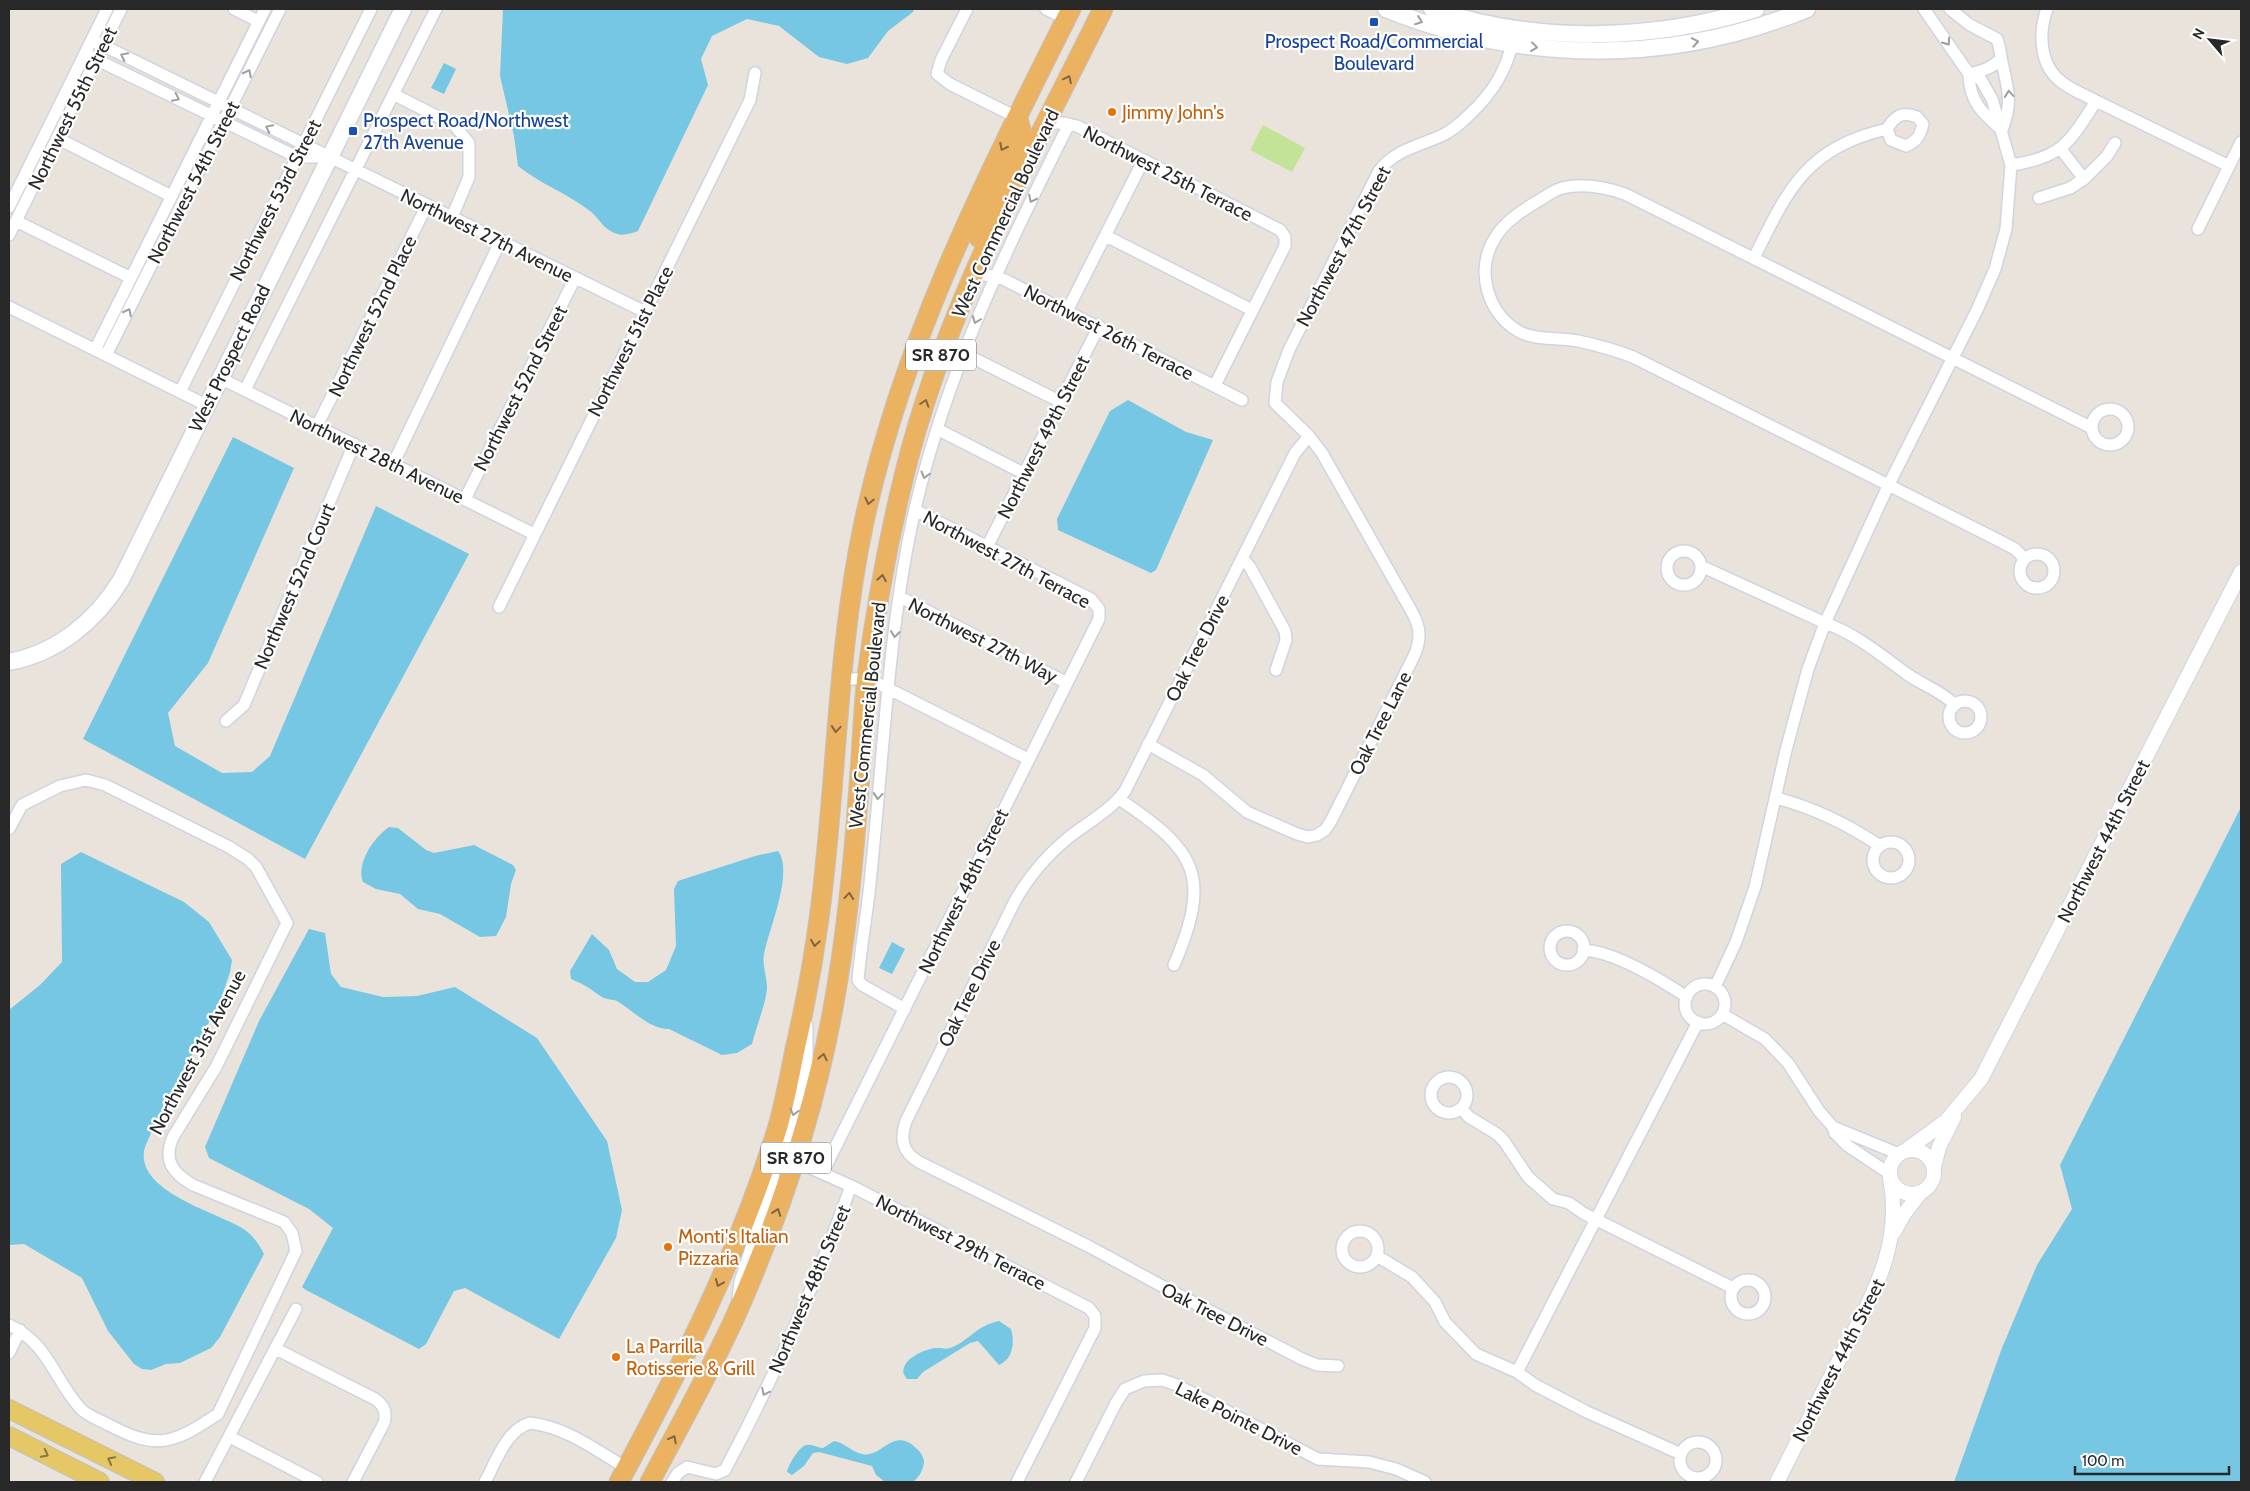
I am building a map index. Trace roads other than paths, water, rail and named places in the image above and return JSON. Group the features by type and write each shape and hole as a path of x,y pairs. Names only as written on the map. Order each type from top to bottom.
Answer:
{"highway":[{"name":"West Commercial Boulevard","path":"650,1482 735,1317 766,1244 795,1161 816,1088 834,1002 843,946 867,678 884,568 906,469 937,368 973,274 1103,9"},
{"name":"West Commercial Boulevard","path":"622,1475 670,1388 710,1306 739,1236 778,1124 807,995 820,917 848,608 862,530 878,463 896,401 915,343 944,271 1069,14"},
{"path":"973,274 984,222 1020,143 1021,130 1018,118"}],"main road":[{"name":"West Prospect Road","path":"9,662 42,652 70,636 96,613 110,597 141,541 206,405 403,9"},
{"path":"1386,9 1452,32 1512,45 1588,52 1656,47 1726,35 1807,9"},
{"path":"1432,9 1476,21 1516,28 1573,34 1626,33 1695,24 1756,9"},
{"path":"9,1409 154,1482"},
{"path":"9,1436 100,1482"}],"street":[{"name":"Northwest 55th Street","path":"9,207 107,9"},
{"name":"Northwest 55th Street","path":"9,235 121,9"},
{"path":"234,9 258,21"},
{"name":"Northwest 54th Street","path":"95,350 265,9"},
{"name":"Northwest 54th Street","path":"106,355 280,9"},
{"name":"Northwest 53rd Street","path":"180,392 371,9"},
{"path":"245,390 436,9"},
{"path":"967,9 941,60 938,74 950,84 1018,118"},
{"path":"1046,9 1069,14"},
{"path":"1924,9 1969,74 1969,83 1974,101 1983,115 2002,130"},
{"path":"1950,9 1970,25 1997,39 2010,91 2010,102 2002,130"},
{"path":"2047,9 2042,24 2042,47 2047,63 2056,78 2066,86 2228,166"},
{"name":"Northwest 47th Street","path":"1309,436 1275,403 1279,376 1293,340 1379,171 1396,154 1452,129 1481,104 1498,82 1512,45 1516,28"},
{"name":"Northwest 27th Avenue","path":"92,40 644,312"},
{"name":"Northwest 27th Avenue","path":"85,54 297,157 329,157"},
{"path":"1969,74 1989,68 2001,59"},
{"name":"Northwest 51st Place","path":"499,607 750,100 755,73"},
{"path":"1715,987 1736,942 1755,887 1786,750 1808,669 1825,623 1889,484 1953,358 1995,269 2006,229 2011,165 2002,130 1985,84 1980,78 1969,74"},
{"path":"393,94 454,125 469,144 469,177 452,217"},
{"path":"2011,165 2047,157 2060,148 2078,130 2096,101"},
{"name":"Northwest 25th Terrace","path":"1047,123 1069,124 1280,230 1285,237 1285,246 1252,310"},
{"path":"904,1009 867,988 858,980 871,874 888,688 900,597 915,510 937,429 963,353 995,276 1069,124"},
{"path":"1754,258 1786,196 1812,165 1839,145 1887,129"},
{"path":"57,138 171,196"},
{"path":"2198,229 2241,142"},
{"path":"2040,198 2070,188 2084,179 2107,156 2115,143"},
{"path":"2060,148 2084,179"},
{"path":"1067,311 1143,161"},
{"path":"2025,559 2015,549 1889,484 1633,357 1585,342 1520,332 1504,320 1494,307 1485,284 1486,259 1495,237 1520,213 1560,189 1580,186 1606,187 1625,194 2092,428"},
{"name":"Northwest 52nd Place","path":"318,426 427,205"},
{"path":"16,221 131,278"},
{"path":"1106,236 1252,310 1215,385"},
{"path":"393,464 501,240"},
{"name":"Northwest 26th Terrace","path":"973,274 995,276 1099,326 1242,400"},
{"name":"Northwest 52nd Street","path":"465,499 576,278"},
{"path":"9,307 206,405"},
{"name":"Northwest 49th Street","path":"987,547 1099,326"},
{"path":"963,353 1061,402"},
{"name":"Northwest 28th Avenue","path":"220,378 534,534"},
{"path":"937,429 1025,474"},
{"name":"Oak Tree Drive","path":"1309,436 1295,453 1119,799 1058,847 1036,868 1025,884 1001,927 906,1121 902,1132 902,1144 908,1153 919,1162 1090,1247 1168,1290 1318,1365 1338,1366"},
{"name":"Oak Tree Lane","path":"1148,744 1199,772 1247,812 1296,834 1308,837 1317,835 1325,830 1331,821 1414,656 1419,644 1420,630 1412,612 1327,462 1309,436"},
{"name":"Northwest 52nd Court","path":"226,721 244,705 354,444"},
{"name":"Northwest 27th Terrace","path":"915,510 1091,599 1099,610"},
{"path":"1242,558 1248,564 1285,631 1286,640 1276,670"},
{"path":"1701,566 1859,640 1907,674 1948,697 1955,705"},
{"name":"Northwest 44th Street","path":"1902,1152 1946,1121 1981,1079 2241,572"},
{"name":"Northwest 27th Way","path":"900,597 1067,683"},
{"name":"Northwest 48th Street","path":"823,1172 1099,619 1099,610"},
{"path":"840,680 867,678 1028,759"},
{"name":"Northwest 31st Avenue","path":"9,829 22,805 60,786 86,780 105,785 228,847 248,859 256,867 287,923 216,1067 168,1148 173,1168 181,1178 193,1185 284,1222 292,1233 296,1251 218,1414 193,1430 163,1441 133,1437 80,1409 42,1350 20,1330 9,1326"},
{"path":"1776,798 1819,812 1850,826 1880,846"},
{"path":"1119,799 1163,832 1184,854 1191,868 1194,887 1191,915 1174,965"},
{"path":"1583,950 1596,950 1610,956 1664,982 1687,997"},
{"path":"1709,984 1715,987 1724,998 1725,1004 1722,1014 1716,1021 1710,1023 1698,1022 1692,1019 1686,1009 1687,997 1696,986 1709,984"},
{"name":"West Commercial Boulevard","path":"795,1161 786,1141 807,1062 807,995"},
{"path":"1722,1014 1765,1039 1788,1064 1819,1111 1833,1127 1835,1133 1848,1146 1890,1176"},
{"path":"1517,1372 1698,1022"},
{"name":"Northwest 44th Street","path":"1934,1167 1939,1147 1959,1107"},
{"path":"1461,1108 1469,1117 1504,1141 1528,1177 1553,1199 1569,1203 1733,1288"},
{"path":"1833,1127 1865,1141 1902,1152 1916,1149 1923,1152 1929,1157 1934,1167 1934,1178 1930,1185 1922,1192 1905,1193 1894,1185 1890,1176 1891,1164 1902,1152"},
{"path":"1858,1153 1865,1141"},
{"name":"West Commercial Boulevard","path":"735,1317 740,1282 774,1177 769,1151"},
{"name":"Northwest 29th Terrace","path":"795,1161 823,1172 1089,1308 1095,1316 1095,1328 1017,1482"},
{"name":"Northwest 44th Street","path":"1777,1482 1880,1278 1892,1235 1894,1196 1890,1176"},
{"name":"Northwest 48th Street","path":"672,1482 678,1473 687,1467 716,1474 725,1470 795,1330 825,1259 851,1186"},
{"name":"Northwest 44th Street","path":"1892,1235 1904,1214 1922,1192"},
{"path":"1377,1256 1412,1277 1435,1302 1445,1322 1476,1354 1517,1372 1535,1385 1587,1412 1681,1454"},
{"path":"205,1482 296,1309"},
{"path":"9,1354 20,1330"},
{"path":"276,1348 375,1399 383,1406 384,1423 353,1482"},
{"name":"Lake Pointe Drive","path":"1076,1482 1116,1403 1126,1389 1144,1380 1162,1380 1178,1385 1318,1459 1369,1462 1396,1469 1425,1482"},
{"name":"West Commercial Boulevard","path":"485,1482 507,1442 514,1433 530,1423 551,1426 567,1433 622,1475"},
{"path":"230,1437 317,1482"}],"water":[{"path":"503,9 914,9 913,12 888,31 868,58 847,64 819,57 779,26 747,19 712,36 701,59 708,85 638,231 623,235 609,230 581,205 518,166 514,136 500,76"},
{"path":"444,63 456,69 444,94 431,88"},
{"path":"1128,400 1186,432 1213,440 1156,570 1151,573 1058,530 1057,519 1110,411"},
{"path":"233,437 294,468 208,663 168,713 175,746 222,773 252,772 270,756 376,506 469,554 305,859 83,739"},
{"path":"2241,807 2241,1482 1954,1482 2002,1348 2037,1265 2072,1209 2060,1165"},
{"path":"389,827 398,828 426,850 434,853 474,845 513,865 516,870 511,884 506,917 496,936 480,937 440,914 418,909 400,894 376,889 363,882 361,875 362,867 367,852 377,838"},
{"path":"778,851 782,860 782,886 764,954 767,988 752,1044 737,1053 722,1055 669,1029 648,1023 617,1001 604,998 571,979 570,971 592,934 609,950 617,969 635,982 648,982 666,970 676,946 674,889 678,881 755,856"},
{"path":"81,852 184,902 209,922 232,960 221,999 146,1144 144,1151 145,1165 153,1178 181,1199 245,1230 255,1240 264,1254 220,1337 211,1348 180,1363 166,1364 151,1370 142,1369 134,1364 108,1331 82,1278 24,1244 9,1245 9,1010 40,985 62,962 61,864"},
{"path":"309,929 325,933 331,974 341,987 383,997 417,996 455,987 537,1038 607,1141 622,1210 616,1238 559,1339 465,1288 454,1291 426,1344 419,1349 302,1287 333,1228 309,1209 209,1158 205,1147 259,1021"},
{"path":"892,942 905,949 892,974 879,968"},
{"path":"999,1321 1011,1329 1013,1345 1007,1359 999,1365 978,1341 970,1343 923,1372 917,1379 907,1379 905,1376 903,1371 905,1365 919,1353 929,1349 953,1347 979,1329"},
{"path":"901,1440 909,1443 922,1455 923,1468 913,1482 885,1482 876,1475 872,1466 819,1452 813,1453 804,1466 792,1475 787,1472 795,1456 804,1446 811,1445 823,1448 834,1441 858,1453 869,1454 894,1441"}],"place":[{"name":"Prospect Road/Commercial Boulevard","path":"1374,22"},
{"name":"Jimmy John's","path":"1112,112"},
{"name":"Prospect Road/Northwest 27th Avenue","path":"353,131"},
{"name":"Monti's Italian Pizzaria","path":"668,1247"},
{"name":"La Parrilla Rotisserie & Grill","path":"616,1357"}]}
